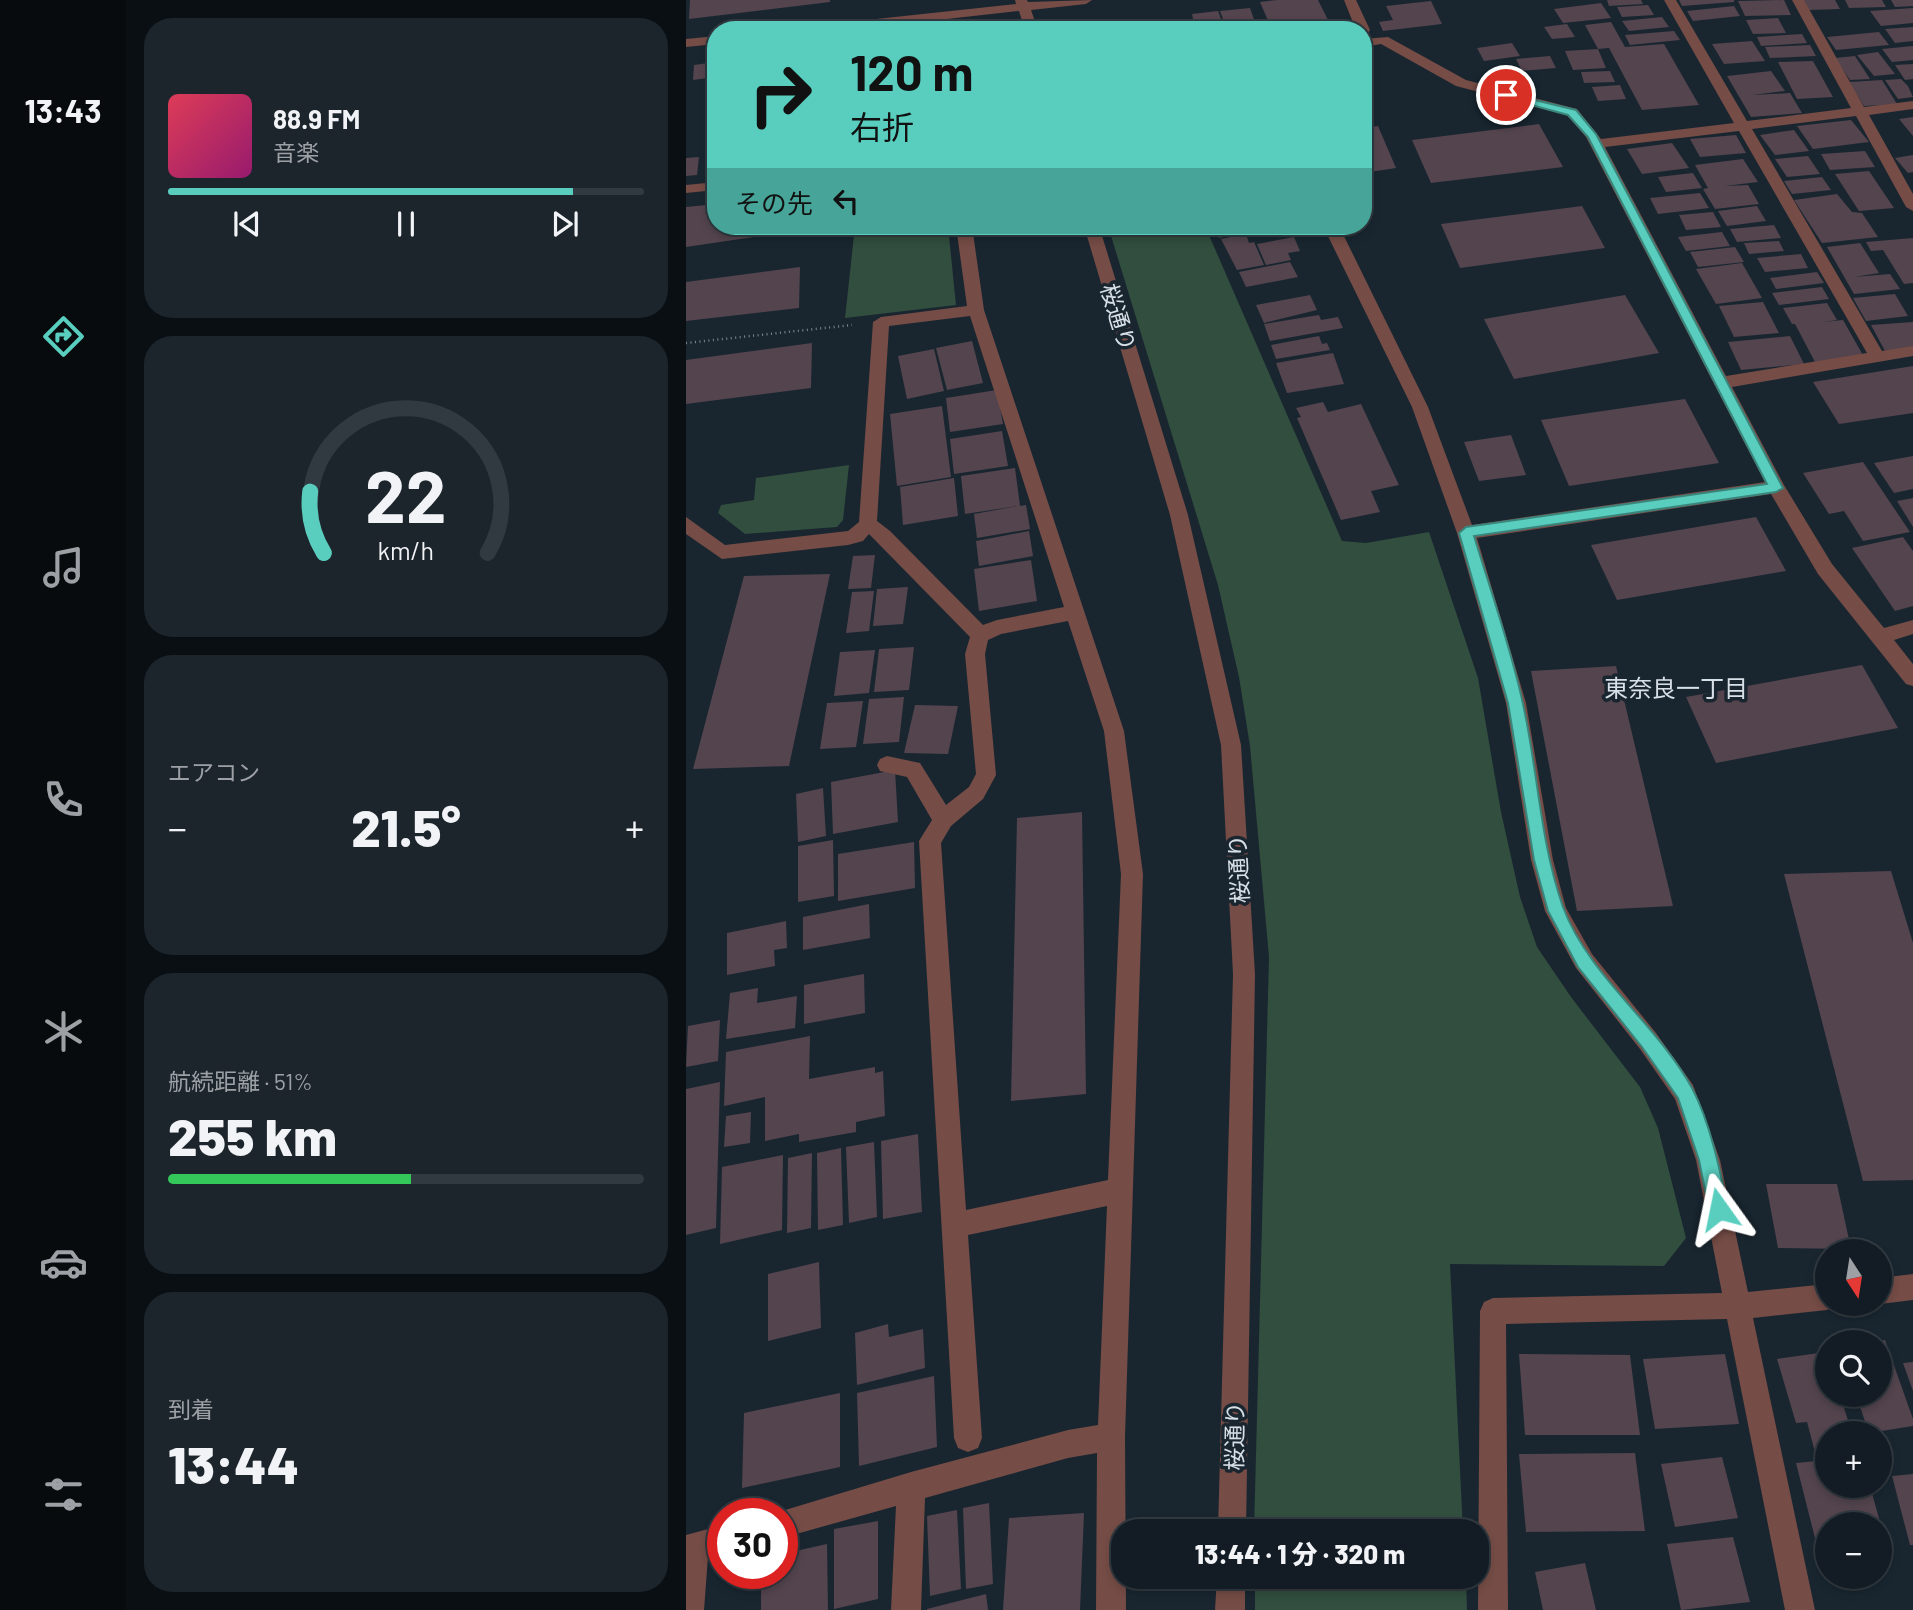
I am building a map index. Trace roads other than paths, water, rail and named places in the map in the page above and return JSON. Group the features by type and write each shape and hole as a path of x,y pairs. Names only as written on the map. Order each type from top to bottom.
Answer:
{"street":[{"path":"884,21 1023,4 1086,0"},
{"path":"1350,0 1358,21"},
{"path":"1670,0 1877,357"},
{"path":"1798,0 1913,207"},
{"path":"1023,4 1028,21"},
{"path":"1372,38 1383,40 1461,83 1572,112 1596,144 1776,488 1825,569 1913,678"},
{"path":"686,44 707,41"},
{"path":"1596,144 1913,105"},
{"path":"686,189 707,187"},
{"path":"965,235 976,310 1114,731 1132,874 1111,1437 1111,1610"},
{"name":"桜通り","path":"1094,235 1179,515 1231,745 1244,974 1232,1519"},
{"path":"1336,235 1420,407 1466,533 1516,703 1542,860 1556,911 1584,961 1648,1041 1685,1093 1708,1160 1740,1306 1800,1610"},
{"path":"686,524 722,552 857,536 868,524 881,322 976,310"},
{"path":"1721,383 1913,351"},
{"path":"1466,533 1776,488"},
{"path":"868,524 884,536 981,635"},
{"path":"968,1438 930,841 944,820 976,793 986,775 975,654 981,635 996,627 1075,611"},
{"path":"1878,637 1913,627"},
{"path":"887,765 913,769 944,820"},
{"path":"954,1225 1122,1190"},
{"path":"1892,1290 1913,1287"},
{"path":"1493,1610 1493,1311 1740,1306 1815,1298"},
{"path":"798,1519 1068,1444 1111,1437"},
{"path":"906,1610 911,1486"},
{"path":"689,1610 694,1546 707,1543"},
{"path":"1230,1610 1231,1589"}],"district":[{"name":"東奈良一丁目","path":"1676,687"}]}
